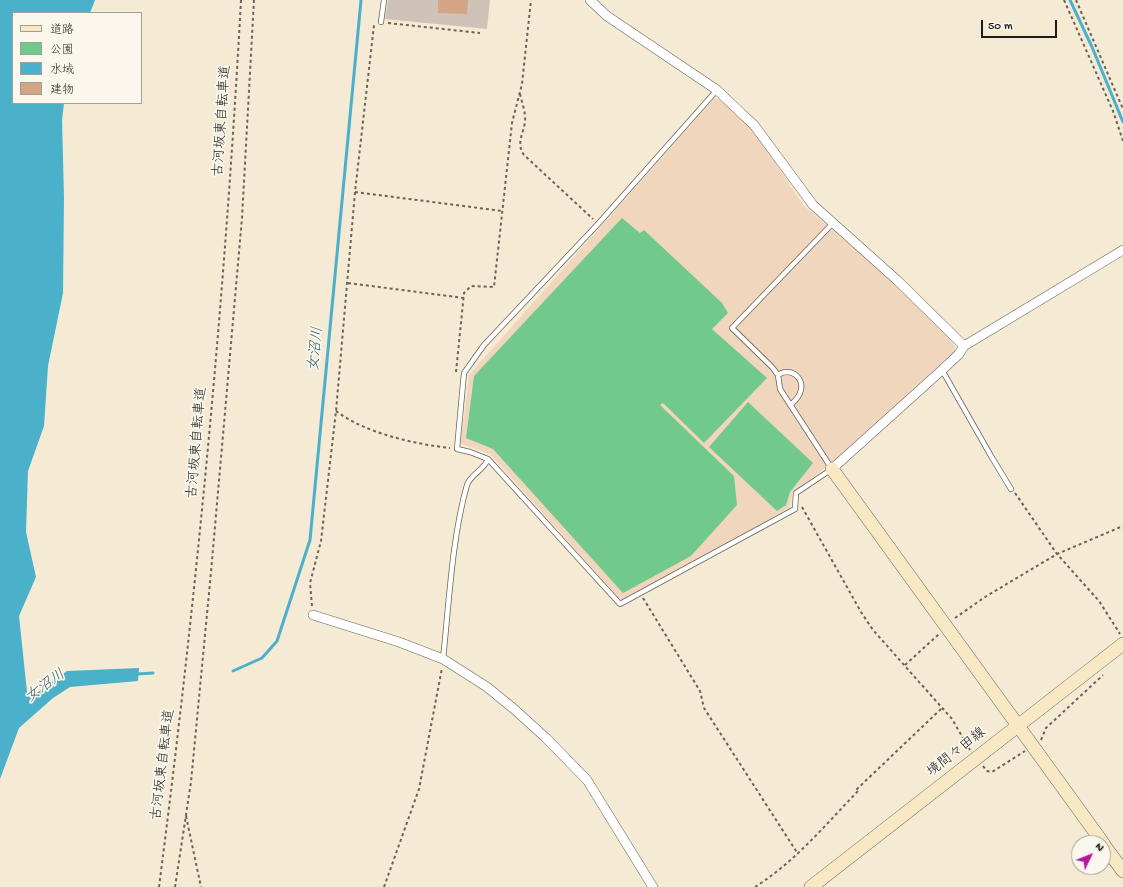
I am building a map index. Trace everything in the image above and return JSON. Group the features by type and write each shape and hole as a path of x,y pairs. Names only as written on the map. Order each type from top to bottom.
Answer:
{"street":[{"path":"590,0 607,16 717,90 754,125 813,205 898,281 964,346"},
{"path":"1097,835 832,470 942,370 959,354 964,346 1123,250"},
{"path":"313,615 398,642 444,659 486,687 514,709 546,738 588,780 653,887"},
{"name":"境間々田線","path":"811,887 1123,644"},
{"path":"1111,854 1123,871"}],"lane":[{"path":"381,22 384,0"},
{"path":"717,90 598,224 484,345 464,373 457,449 488,459 620,604 641,594 795,509 796,493 832,470 780,389 778,375 772,366 732,328 833,223"},
{"path":"942,370 1011,489"},
{"path":"778,375 784,371 790,371 800,378 802,384 800,394 790,405"},
{"path":"444,659 456,542 467,483 486,465 488,459"}],"path":[{"name":"古河坂東自転車道","path":"159,887 186,669 205,484 219,330 241,0"},
{"path":"175,887 191,782 211,572 242,218 254,0"},
{"path":"462,386 456,368 464,293 471,286 494,287 512,124 520,94 531,0"},
{"path":"1064,0 1113,111 1123,141"},
{"path":"1076,0 1123,109"},
{"path":"313,615 310,583 321,541 336,411 355,192 374,22 480,33"},
{"path":"520,94 525,122 520,142 520,150 598,224"},
{"path":"355,192 502,211"},
{"path":"347,283 464,298"},
{"path":"336,411 350,421 383,433 427,445 457,449"},
{"path":"1011,489 1057,554 1103,606 1123,640"},
{"path":"796,500 803,508 869,624 884,643 952,718 967,746 987,771 992,772 1011,758 1033,747 1042,739 1046,728 1105,673"},
{"path":"905,665 945,627 985,597 1057,554 1123,526"},
{"path":"641,594 700,691 704,708 798,854"},
{"path":"384,887 419,789 444,659"},
{"path":"755,887 776,874 798,854 859,790 856,789 942,708"},
{"path":"185,814 202,887"}],"shaded area":[{"path":"388,0 490,0 487,29 385,19"},
{"path":"714,99 720,99 752,128 804,206 892,281 940,326 955,347 955,351 829,465 793,492 789,508 625,599 620,599 490,454 462,444 461,441 469,375"}],"green space":[{"path":"622,218 640,233 644,230 722,303 728,313 712,329 767,378 704,443 663,403 660,405 734,476 737,505 691,556 623,593 493,449 466,438 474,376"},
{"path":"748,402 813,463 790,492 786,505 777,511 709,447"}],"water":[{"path":"0,0 95,0 90,12 12,12 12,104 64,104 62,120 64,197 63,293 48,366 44,426 28,471 26,532 36,577 19,616 27,692 30,698 67,671 139,668 138,681 70,687 53,698 19,728 0,779"}],"building":[{"path":"438,0 468,0 467,14 438,13"}],"waterway":[{"name":"女沼川","path":"233,671 262,658 277,641 310,540 361,0"},
{"path":"1070,0 1092,47 1123,122"},
{"name":"女沼川","path":"137,674 153,673"}]}
